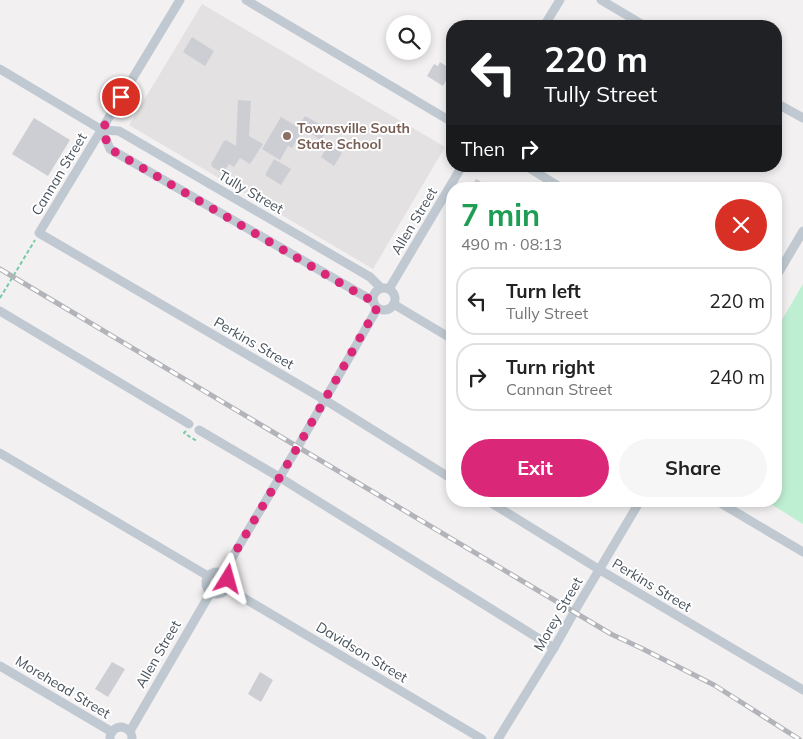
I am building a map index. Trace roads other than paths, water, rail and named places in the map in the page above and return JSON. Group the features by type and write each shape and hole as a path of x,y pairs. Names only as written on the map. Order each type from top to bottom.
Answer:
{"street":[{"name":"Cannan Street","path":"39,233 180,0"},
{"path":"246,0 446,118"},
{"path":"548,20 560,0"},
{"path":"600,0 635,20"},
{"name":"Tully Street","path":"0,69 102,130 119,131 370,277 385,288"},
{"path":"782,106 803,118"},
{"path":"102,130 110,149 359,294 375,305 382,311 387,311 391,308 396,298 394,293 385,288 375,293 373,297 375,305 325,400 223,573"},
{"path":"536,172 552,182"},
{"name":"Allen Street","path":"385,288 446,191"},
{"path":"782,267 803,231"},
{"name":"Perkins Street","path":"39,233 325,400 446,475"},
{"path":"394,304 446,335"},
{"path":"0,311 189,424"},
{"path":"199,430 279,477 554,648"},
{"path":"0,453 208,576"},
{"name":"Perkins Street","path":"498,507 803,690"},
{"name":"Morey Street","path":"498,739 637,507"},
{"path":"727,507 803,552"},
{"path":"214,571 223,573 229,583 225,591 220,594 210,592 206,584 208,576 214,571"},
{"name":"Davidson Street","path":"227,588 482,739"},
{"name":"Allen Street","path":"131,735 210,592"},
{"name":"Morehead Street","path":"0,666 111,735"},
{"path":"111,735 114,729 122,727 131,735"}],"railway":[{"path":"0,269 611,634 714,685 799,739"}],"place":[{"name":"Townsville South State School","path":"287,136"}]}
